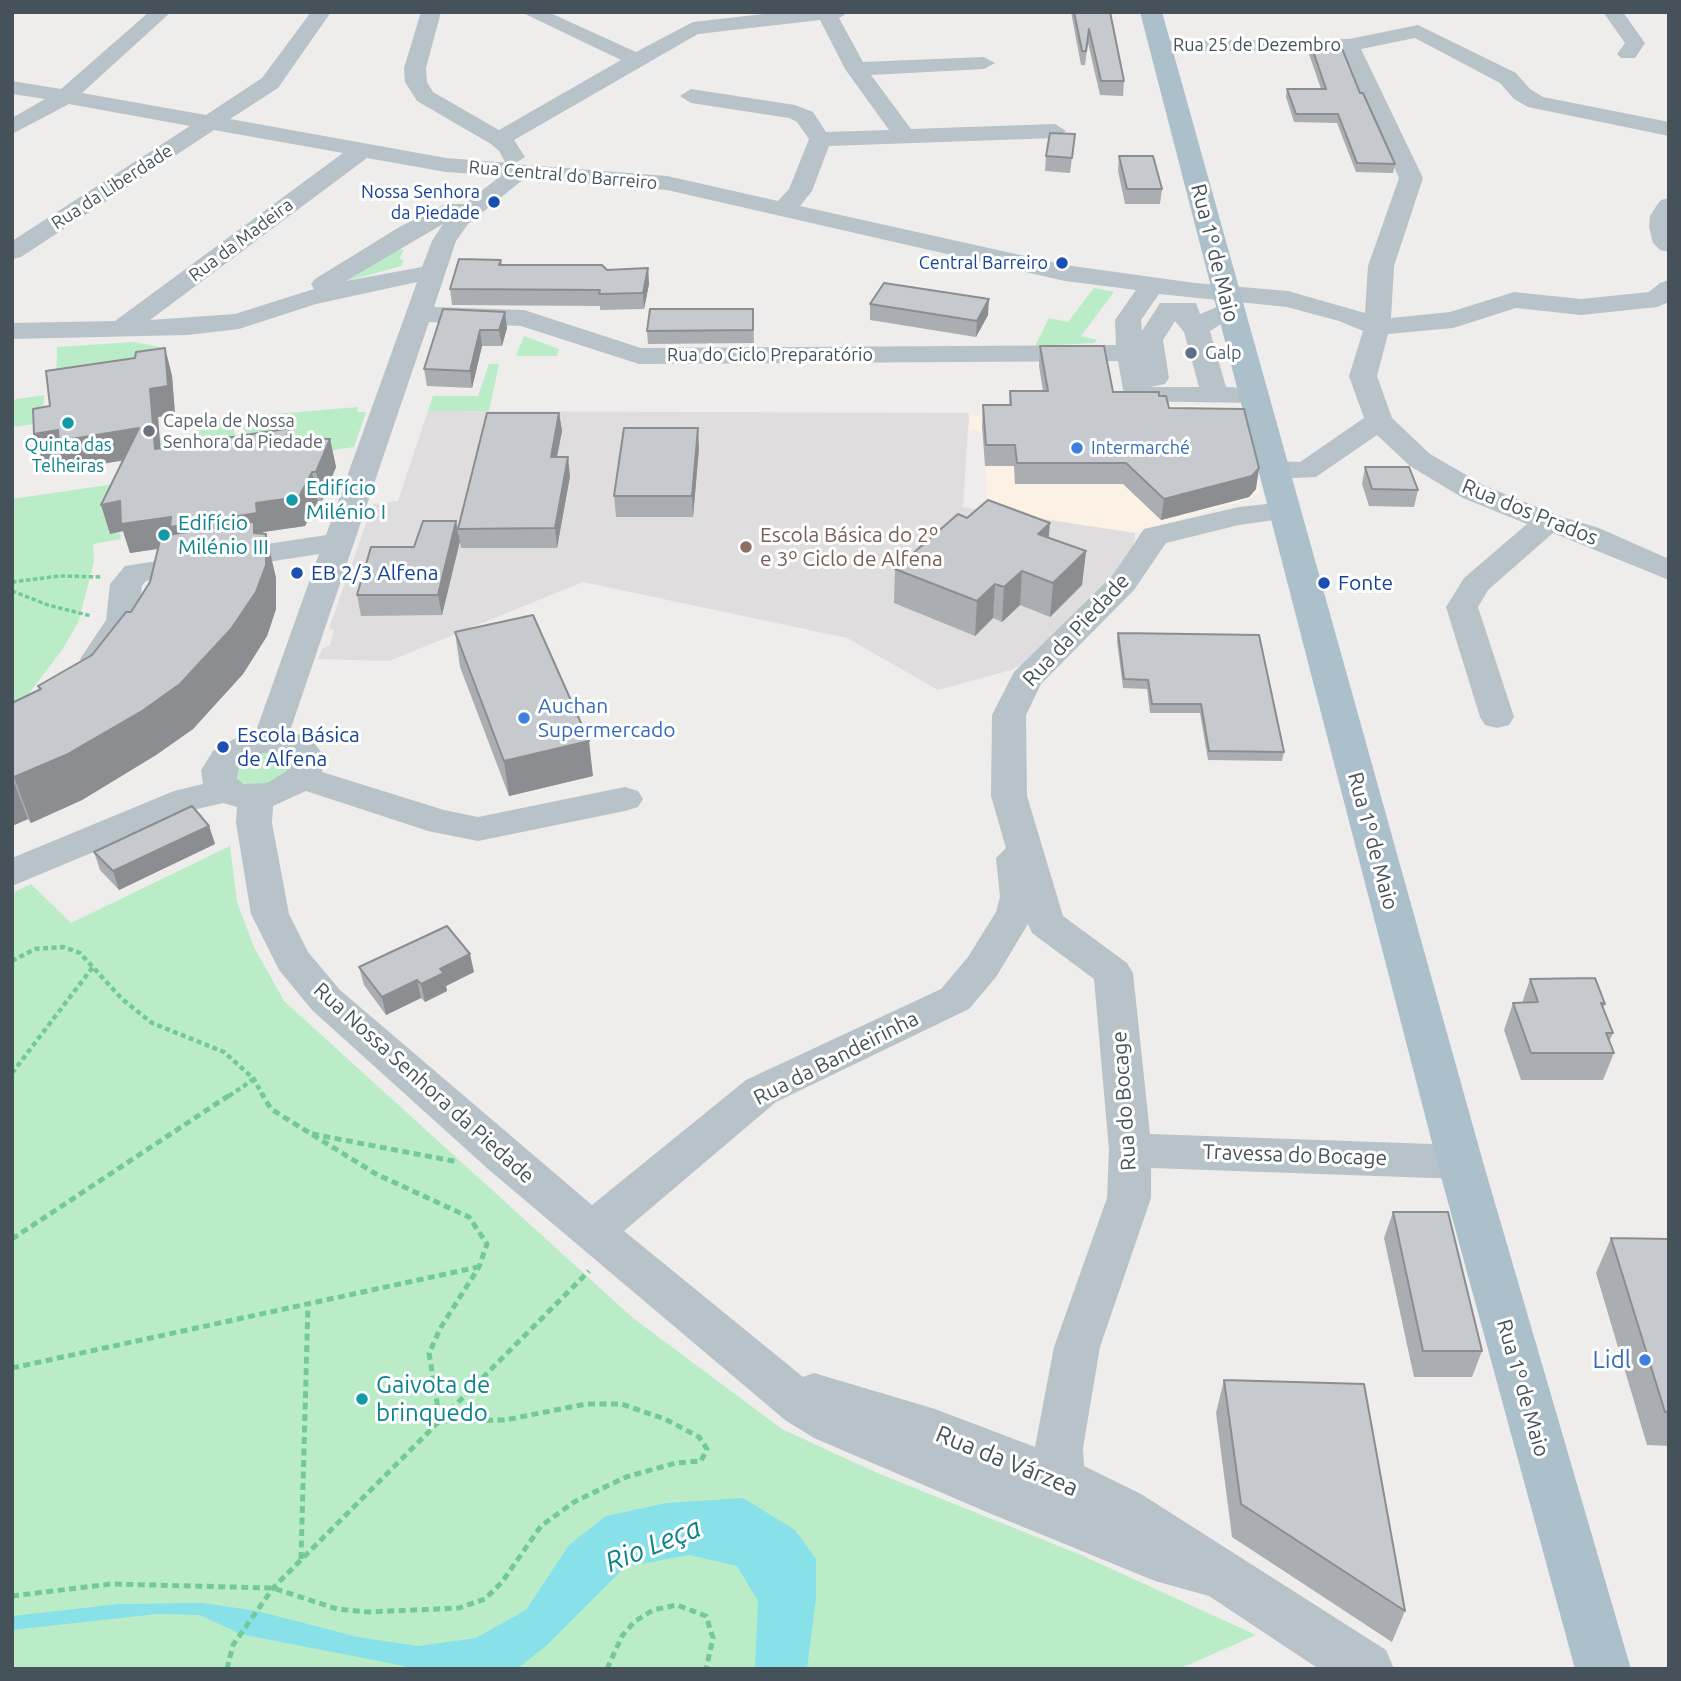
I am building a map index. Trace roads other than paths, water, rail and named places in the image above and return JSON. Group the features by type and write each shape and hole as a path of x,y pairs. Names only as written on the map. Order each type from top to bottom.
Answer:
{"main road":[{"name":"Rua 1º de Maio","path":"1151,12 1218,310 1227,392 1273,470 1460,1162 1603,1669"}],"street":[{"path":"12,127 65,97 160,12"},
{"name":"Rua da Liberdade","path":"12,252 270,83 321,12"},
{"path":"270,740 336,544 444,241 459,219 510,181 519,171 509,148 499,139 442,108 425,96 416,82 415,68 431,12"},
{"path":"531,12 635,59"},
{"path":"499,139 635,59 690,20 839,12"},
{"path":"1613,12 1635,43 1628,54"},
{"path":"826,13 856,69 904,135"},
{"path":"1349,45 1405,32 1427,34 1508,78 1535,111 1669,129"},
{"name":"Rua 25 de Dezembro","path":"1160,45 1349,45 1411,178 1381,266 1377,327"},
{"path":"856,69 984,63"},
{"name":"Rua Central do Barreiro","path":"12,87 446,166 656,182 1065,273 1152,286 1218,310 1288,299 1348,315 1377,327"},
{"path":"691,96 795,112 805,117 820,139"},
{"path":"820,139 1055,131"},
{"path":"784,209 800,191 820,139"},
{"name":"Rua da Madeira","path":"121,329 361,151"},
{"path":"308,298 323,285 410,231 455,209"},
{"path":"12,331 121,329 239,321 308,298 405,275 431,274"},
{"path":"1152,286 1128,320 1130,353 1138,395 1227,392"},
{"path":"1377,327 1453,320 1514,300 1581,307 1657,299 1669,288"},
{"path":"1218,310 1188,324 1186,309 1169,309 1150,340 1155,379 1168,384 1227,392"},
{"name":"Rua do Ciclo Preparatório","path":"417,314 524,318 639,356 1130,353"},
{"name":"Rua dos Prados","path":"1377,327 1363,376 1379,421 1420,460 1446,477 1548,522 1588,534 1669,571"},
{"path":"1273,470 1306,471 1379,421"},
{"name":"Rua da Piedade","path":"1014,818 1009,796 1009,715 1026,679 1123,583 1155,536 1239,516 1284,511"},
{"path":"1497,717 1462,607 1475,585 1548,522"},
{"path":"77,681 98,658 122,620 126,584 133,574 302,546 336,544"},
{"path":"12,851 175,782 234,786 274,794 302,778 307,766 306,756 299,747 286,741 270,740 237,749 225,759 234,786"},
{"path":"302,778 426,818 478,829 625,799"},
{"path":"12,873 187,799 234,786"},
{"name":"Rua Nossa Senhora da Piedade","path":"234,786 254,823 270,914 293,960 326,1000 503,1157 602,1240"},
{"path":"1014,818 1042,900 1046,923"},
{"name":"Rua da Bandeirinha","path":"602,1240 761,1091 956,999 982,967 1015,914 1019,897 1014,818"},
{"name":"Rua da Bandeirinha","path":"982,967 1003,954 1033,923 1046,923"},
{"name":"Rua do Bocage","path":"1046,923 1113,973 1130,1150 1129,1198 1077,1348 1062,1421 1059,1479 1066,1503 1087,1529"},
{"name":"Travessa do Bocage","path":"1130,1150 1460,1162"},
{"name":"Rua da Várzea","path":"602,1240 802,1405 831,1423 1155,1557 1222,1576"},
{"name":"Rua da Várzea","path":"776,1383 935,1431 1059,1479 1123,1511 1367,1669"}],"water":[{"name":"Rio Leça","path":"743,1498 795,1530 816,1559 816,1598 807,1669 755,1669 758,1601 737,1566 689,1555 625,1567 546,1646 517,1669 404,1669 404,1666 240,1634 200,1615 157,1614 12,1630 12,1616 119,1604 203,1603 257,1611 358,1637 418,1646 476,1638 526,1610 569,1545 606,1516 666,1503"}],"place":[{"name":"Nossa Senhora da Piedade","path":"494,202"},
{"name":"Central Barreiro","path":"1062,263"},
{"name":"Galp","path":"1191,353"},
{"name":"Quinta das Telheiras","path":"68,423"},
{"name":"Capela de Nossa Senhora da Piedade","path":"149,431"},
{"name":"Intermarché","path":"1077,448"},
{"name":"Edifício Milénio I","path":"292,500"},
{"name":"Edifício Milénio III","path":"164,535"},
{"name":"Escola Básica do 2º e 3º Ciclo de Alfena","path":"746,547"},
{"name":"EB 2/3 Alfena","path":"297,573"},
{"name":"Fonte","path":"1324,583"},
{"name":"Auchan Supermercado","path":"524,718"},
{"name":"Escola Básica de Alfena","path":"223,747"},
{"name":"Lidl","path":"1645,1360"},
{"name":"Gaivota de brinquedo","path":"362,1399"}]}
